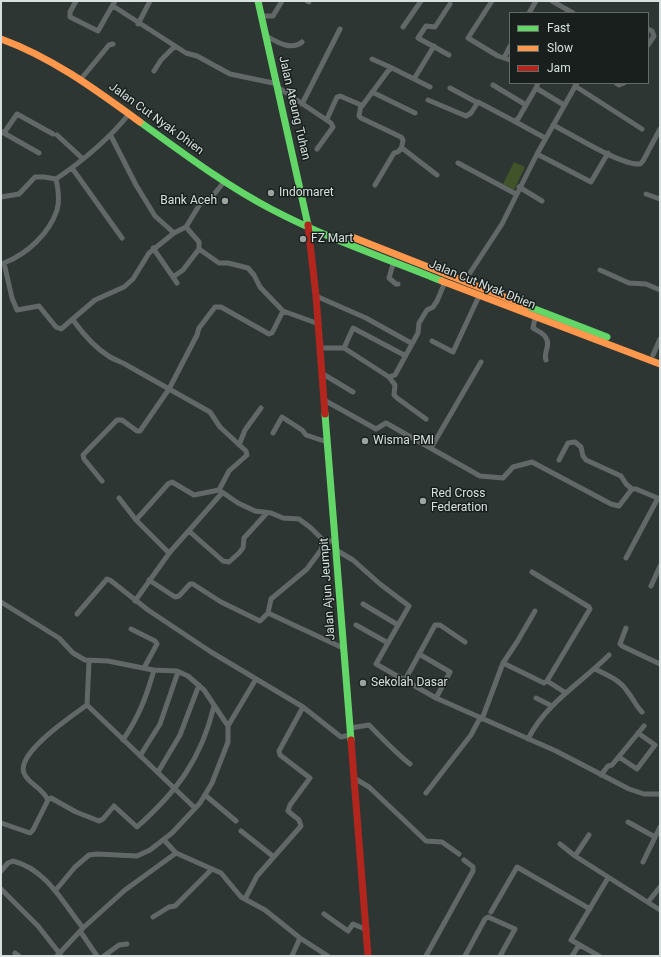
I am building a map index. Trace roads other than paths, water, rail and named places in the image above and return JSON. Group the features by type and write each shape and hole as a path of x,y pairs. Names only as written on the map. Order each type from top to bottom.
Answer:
{"main road":[{"name":"Jalan Ateung Tuhan","path":"258,1 308,224"},
{"name":"Jalan Cut Nyak Dhien","path":"1,39 28,49 81,79 224,182 271,209 463,285 656,356"},
{"name":"Jalan Cut Nyak Dhien","path":"308,224 445,282 463,285 478,296 660,364"},
{"name":"Jalan Ajun Jeumpit","path":"308,224 321,348 327,442 368,956"}],"street":[{"path":"76,1 70,12 70,17 98,31 114,4 138,24 175,46 230,74 278,86 302,104 326,119 333,126 317,149"},
{"path":"138,24 150,1"},
{"path":"261,16 273,16 282,1"},
{"path":"403,27 421,1"},
{"path":"492,1 468,38 509,60"},
{"path":"530,12 536,1"},
{"path":"552,1 571,12"},
{"path":"449,54 418,38 426,26 435,27 450,4"},
{"path":"302,104 340,30"},
{"path":"649,30 652,31 654,36 649,44"},
{"path":"266,36 289,46 297,46 302,42"},
{"path":"81,79 109,45 113,44"},
{"path":"154,71 161,60 175,46"},
{"path":"414,79 434,46"},
{"path":"504,58 509,48"},
{"path":"372,59 430,87"},
{"path":"375,185 394,153 398,152 402,148 403,140 401,137 359,116 362,106 388,71 392,68"},
{"path":"463,285 502,224 519,187 576,84 642,129"},
{"path":"493,85 526,105"},
{"path":"514,121 526,105 537,86 564,105"},
{"path":"450,88 545,138"},
{"path":"372,92 415,113"},
{"path":"326,119 337,97 340,96 362,106"},
{"path":"428,100 466,116 471,113 476,102"},
{"path":"39,153 2,132 17,114 55,134 83,159"},
{"path":"1,197 19,194 35,177 56,179 111,136 130,114"},
{"path":"552,125 623,161 640,164 660,129"},
{"path":"111,136 136,185 155,216 174,233"},
{"path":"402,148 437,175"},
{"path":"537,154 591,182 608,153"},
{"path":"458,163 516,194"},
{"path":"72,168 122,238"},
{"path":"56,179 58,202 50,223 26,252 2,263 17,310 39,306 56,327 62,329 73,320 80,311 95,300 124,287 133,279 138,274 145,258 153,248 174,233 186,227 200,204 211,198 224,182"},
{"path":"519,187 542,201"},
{"path":"646,194 660,199"},
{"path":"173,277 183,270 199,249 199,242 186,227"},
{"path":"153,248 177,283"},
{"path":"199,249 219,263 228,263 248,268 254,275 260,287 283,311 319,324"},
{"path":"394,261 389,278 398,284"},
{"path":"600,270 629,283 646,284 659,287"},
{"path":"389,377 394,375 418,333 419,323 427,310 437,301 445,282"},
{"path":"316,296 366,318 411,343"},
{"path":"432,341 454,352 478,296"},
{"path":"102,481 84,459 83,455 85,451 117,420 122,420 137,431 140,431 169,389 197,335 199,328 215,307 221,306 269,334 272,333 283,311"},
{"path":"535,318 533,328 546,338 546,360"},
{"path":"73,320 94,344 109,356 119,359 130,368 210,412 220,427 246,451 246,455 229,471 221,491 169,553 135,600"},
{"path":"344,348 353,328 404,356"},
{"path":"656,356 660,339"},
{"path":"321,348 344,348 389,377 395,386 394,390 397,398 426,419"},
{"path":"431,448 481,362"},
{"path":"323,374 353,392"},
{"path":"324,400 376,429 386,423 480,476 499,479 503,478 513,466 532,462 599,498 619,506 632,489"},
{"path":"240,445 245,430 261,408"},
{"path":"273,433 282,418 302,430 306,435 327,442"},
{"path":"559,460 568,443 575,442 581,447 583,456 586,460 621,476 626,484 632,489 636,489 659,498 626,558"},
{"path":"136,520 172,482 194,496 221,491 238,503 266,514 271,513 283,518 299,519 324,541 335,541"},
{"path":"119,498 136,520 169,553"},
{"path":"189,530 223,561 229,562 240,553 243,548 244,538 266,514"},
{"path":"149,580 175,597 179,596 190,584 193,584 222,602 260,621 268,613 271,599 307,569 321,550 324,541"},
{"path":"336,550 353,560 380,584 409,606 376,664 436,698 528,739 629,789 644,794 659,792"},
{"path":"651,586 660,566"},
{"path":"532,572 589,606 590,609 547,681"},
{"path":"77,614 107,578 135,600 211,652 303,707 341,737 350,731 369,725 383,739 386,745 410,764"},
{"path":"1,602 59,638 78,657 90,662 108,661 154,670 178,672 188,676 199,685 228,726 229,735 227,746 220,767 205,795 195,808 164,840 138,856 89,855 75,867 55,891"},
{"path":"362,604 398,624"},
{"path":"426,793 471,735 481,718 503,663 535,612"},
{"path":"268,613 343,648"},
{"path":"404,680 433,627 438,624 464,642"},
{"path":"356,625 388,643"},
{"path":"130,628 155,641 157,644 144,668"},
{"path":"626,628 620,638 620,644 660,664"},
{"path":"419,654 450,672 436,698"},
{"path":"528,739 532,730 552,706 609,655"},
{"path":"1,822 30,833 33,830 48,800 45,792 28,780 23,773 23,765 42,740 87,705 90,662"},
{"path":"503,663 544,683 547,681 566,693"},
{"path":"595,669 617,680 628,691 635,705 642,712"},
{"path":"123,740 139,716 146,699 154,670"},
{"path":"140,756 160,724 178,672"},
{"path":"228,726 256,679"},
{"path":"158,772 180,735 199,685"},
{"path":"536,698 552,706"},
{"path":"87,705 195,808"},
{"path":"48,800 51,798 56,800 76,812 99,821 103,819 114,806 137,827 175,789 186,774 208,730 214,706"},
{"path":"245,899 257,876 281,851 302,824 288,811 290,805 310,778 280,755 279,751 303,707"},
{"path":"601,775 608,766 612,765 644,726"},
{"path":"619,757 637,770 654,746 638,733"},
{"path":"354,778 369,787 426,841 442,842 459,854"},
{"path":"205,795 236,821"},
{"path":"628,822 655,837"},
{"path":"642,862 660,826"},
{"path":"241,831 274,857"},
{"path":"575,856 589,835"},
{"path":"164,840 176,853 212,869 225,877 241,897 265,910 300,938 328,956"},
{"path":"560,844 608,878 660,910"},
{"path":"1,889 38,926 58,955 81,929 125,890 176,853"},
{"path":"426,956 473,870 473,867 464,860"},
{"path":"1,871 10,862 18,862 33,870 55,891 81,929 97,956"},
{"path":"492,912 517,866 590,909"},
{"path":"153,917 168,906 175,906 212,869"},
{"path":"599,956 572,942 572,938 608,878"},
{"path":"648,902 660,887"},
{"path":"324,914 348,931 353,924 367,930"},
{"path":"465,956 485,919 488,917 514,929 500,956"},
{"path":"292,956 300,938"},
{"path":"104,956 119,945 127,944"},
{"path":"572,956 579,945"}],"place":[{"name":"Indomaret","path":"271,193"},
{"name":"Bank Aceh","path":"225,201"},
{"name":"FZ Mart","path":"303,239"},
{"name":"Wisma PMI","path":"365,441"},
{"name":"Red Cross Federation","path":"423,501"},
{"name":"Sekolah Dasar","path":"363,683"}]}
